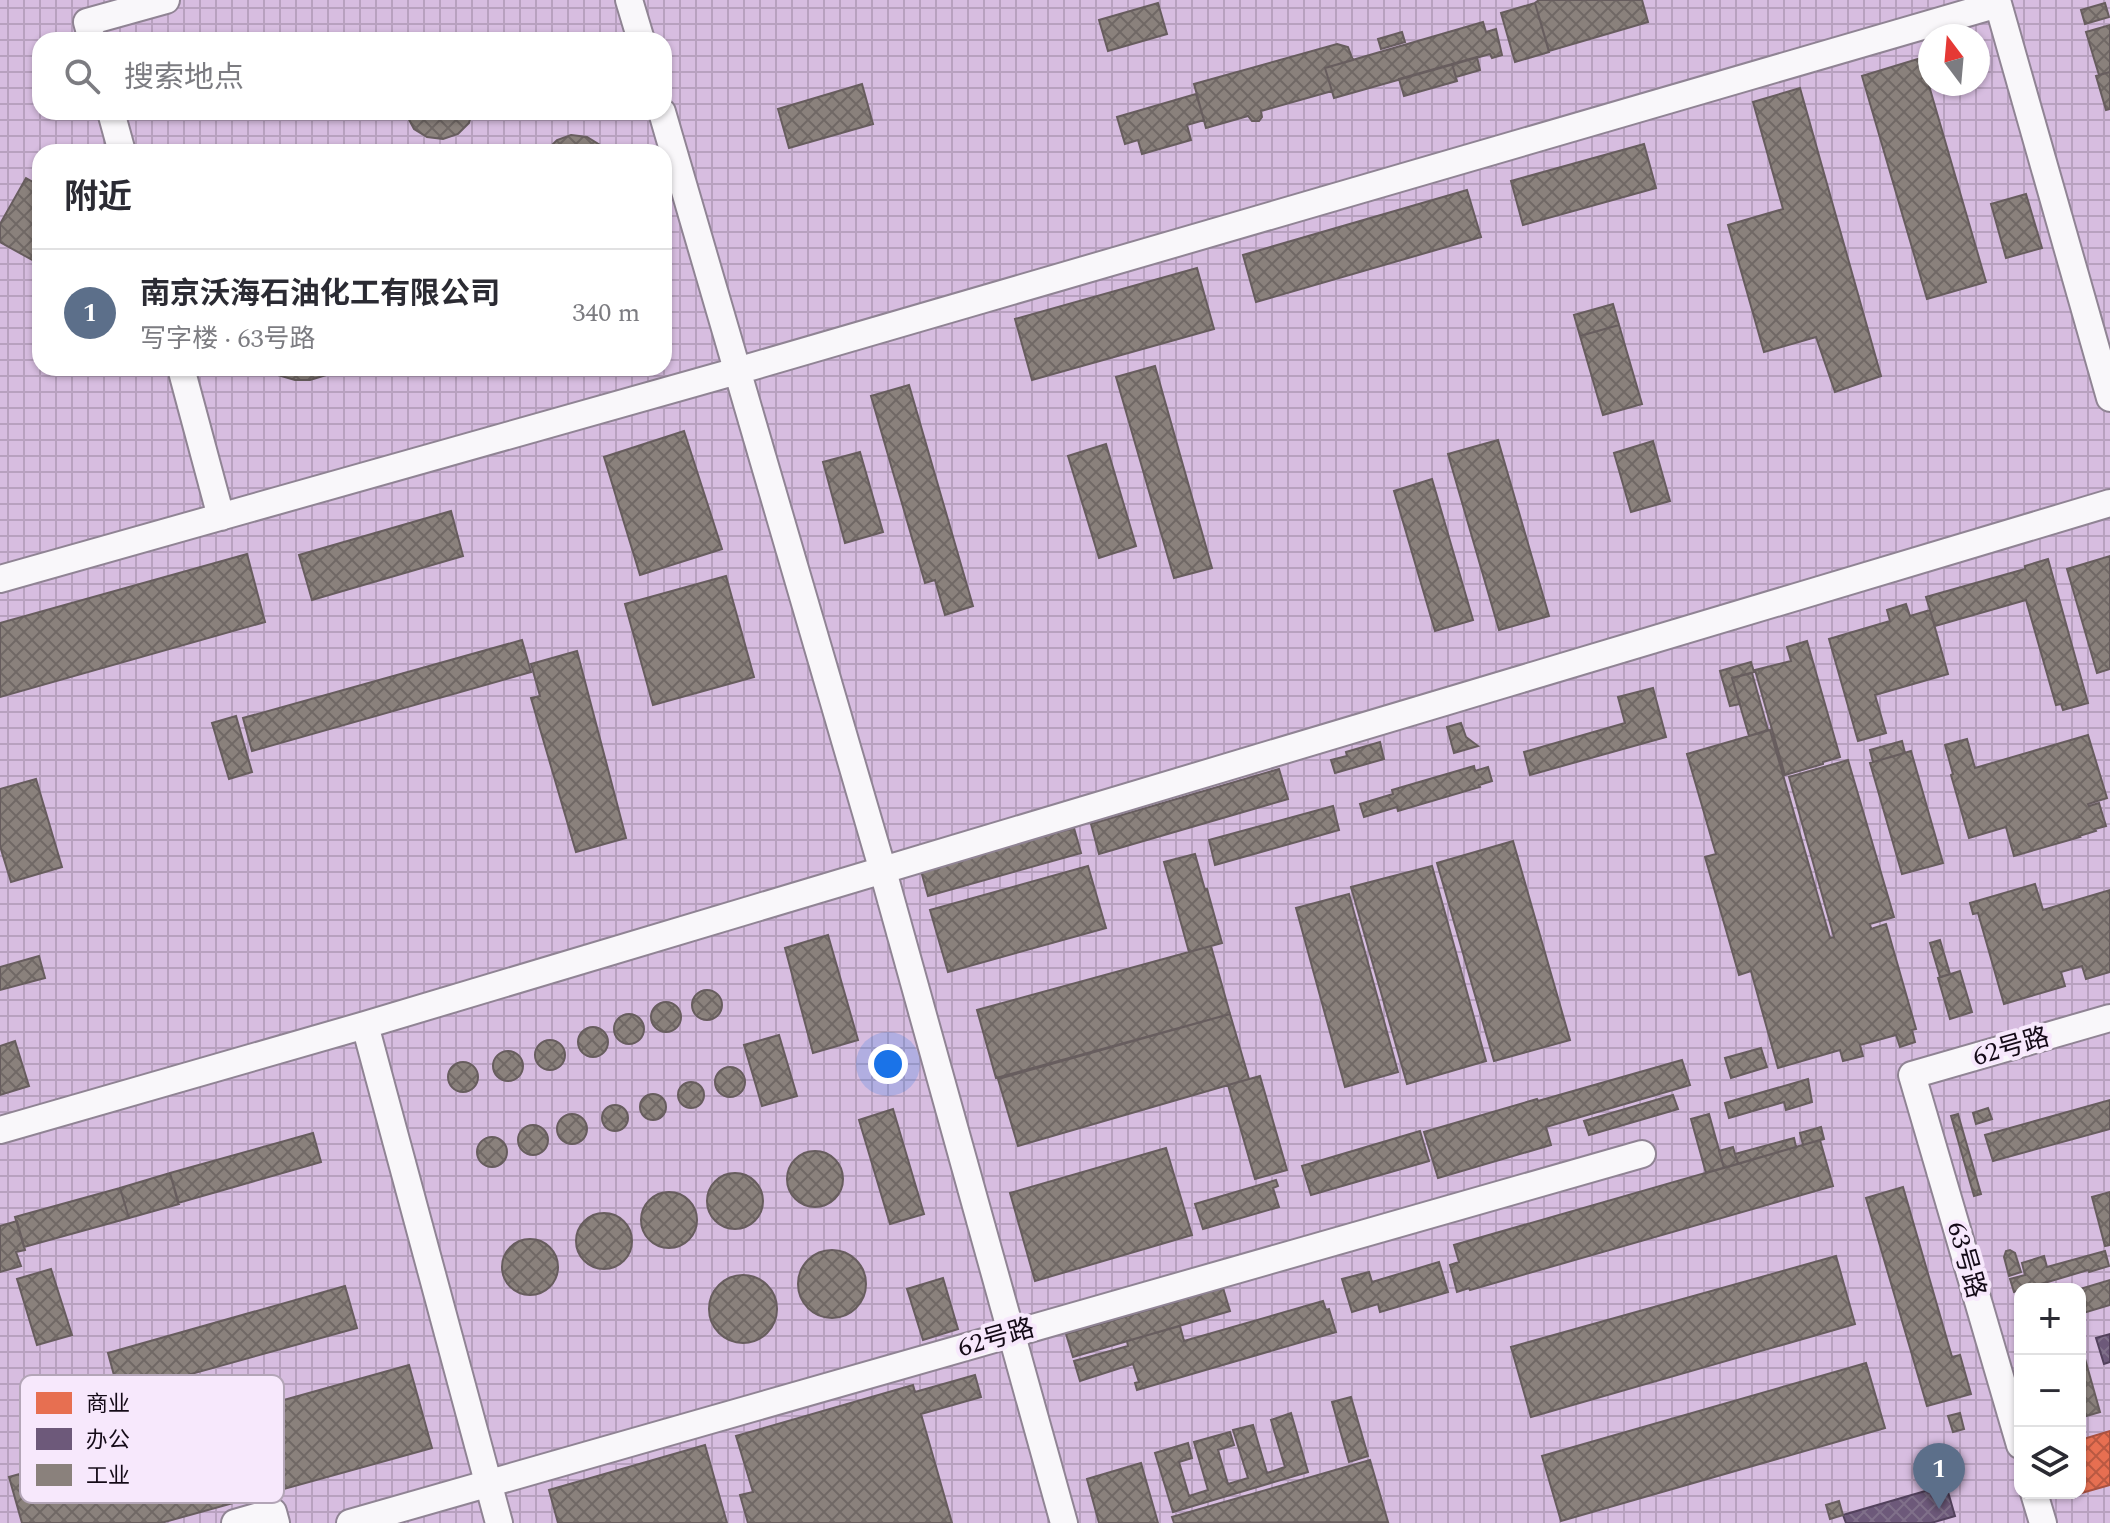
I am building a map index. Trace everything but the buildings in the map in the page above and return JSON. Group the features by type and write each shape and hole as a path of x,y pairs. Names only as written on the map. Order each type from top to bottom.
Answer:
{"street":[{"path":"90,32 87,22 166,0"},
{"path":"629,0 639,32"},
{"path":"0,579 737,371 1998,2 2110,398"},
{"path":"113,120 120,144"},
{"path":"664,120 671,144"},
{"path":"672,147 883,871 1064,1523"},
{"path":"183,376 221,517"},
{"path":"0,1130 365,1025 2110,503"},
{"name":"62号路","path":"1912,1075 2110,1018"},
{"path":"365,1025 499,1523"},
{"name":"63号路","path":"1912,1075 2015,1427"},
{"name":"62号路","path":"350,1523 1642,1154"},
{"path":"2036,1499 2043,1523"},
{"path":"235,1523 273,1512 276,1523"}],"shaded area":[{"path":"0,0 2110,0 2110,1523 0,1523"}],"place":[{"name":"南京沃海石油化工有限公司","path":"1939,1509"}]}
